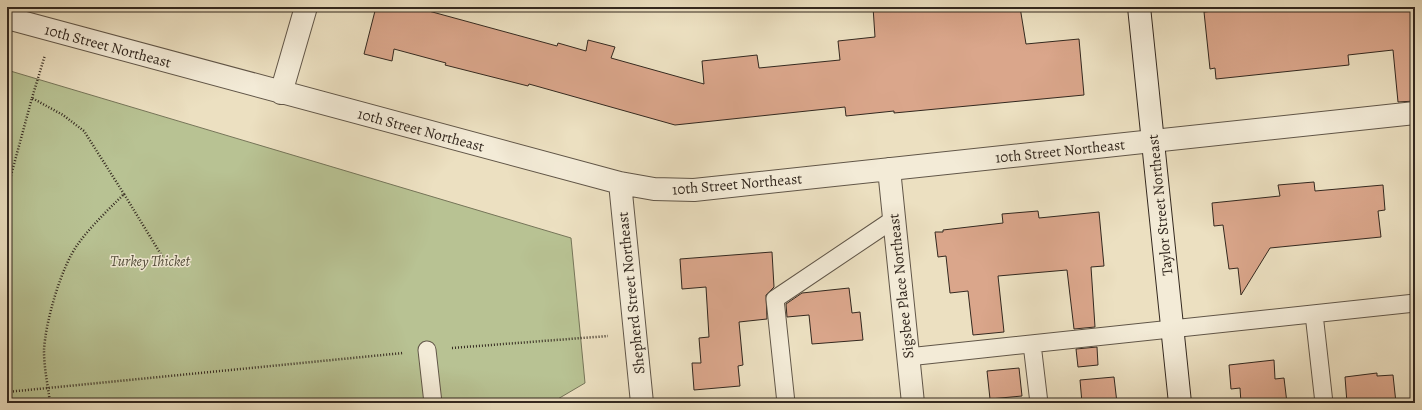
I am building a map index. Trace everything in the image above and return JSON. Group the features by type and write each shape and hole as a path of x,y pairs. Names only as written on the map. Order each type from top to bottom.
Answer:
{"street":[{"path":"281,93 306,7"},
{"name":"Taylor Street Northeast","path":"1139,7 1180,403"},
{"name":"10th Street Northeast","path":"7,18 281,93 620,183 654,189 694,190 1415,113"},
{"name":"Sigsbee Place Northeast","path":"889,169 913,403"},
{"name":"Shepherd Street Northeast","path":"620,183 642,403"}],"lane":[{"path":"786,403 775,299 894,220"},
{"path":"908,357 1415,303"},
{"path":"1314,314 1324,403"},
{"path":"1032,344 1039,403"},
{"path":"427,350 433,403"}],"path":[{"path":"7,190 52,31"},
{"path":"32,98 63,115 84,131 165,261"},
{"path":"50,403 44,351 52,305 64,273 77,245 100,218 124,194"},
{"path":"7,392 427,350 608,336"}],"green space":[{"name":"Turkey Thicket","path":"7,70 571,238 585,383 551,403 7,403"}],"building":[{"path":"376,7 414,7 557,46 558,43 586,51 588,40 615,47 611,58 704,84 702,61 757,55 759,68 840,60 838,41 875,37 873,7 1020,7 1026,44 1079,39 1084,95 894,113 894,111 846,116 845,107 675,125 529,84 528,86 445,65 446,63 394,49 392,61 364,54"},
{"path":"1250,7 1415,7 1415,101 1398,102 1393,50 1348,55 1349,65 1216,79 1215,68 1210,69 1204,12"},
{"path":"1314,182 1315,191 1383,185 1385,210 1378,211 1381,237 1270,248 1241,295 1238,268 1229,269 1223,225 1214,226 1212,203 1280,196 1278,185"},
{"path":"1038,211 1039,218 1099,212 1104,266 1091,267 1095,327 1074,329 1067,270 998,276 1004,332 973,335 968,291 950,293 946,256 938,257 935,232 1003,223 1002,214"},
{"path":"772,252 774,287 766,295 767,319 739,322 743,365 738,366 740,386 694,390 692,363 701,363 699,338 709,337 706,287 682,289 680,259"},
{"path":"849,288 852,313 860,312 863,340 812,344 809,315 787,317 786,304 802,293"},
{"path":"1097,347 1098,365 1078,367 1076,349"},
{"path":"1274,360 1275,379 1284,378 1287,403 1241,403 1240,388 1231,389 1229,365"},
{"path":"1019,368 1022,396 990,399 987,371"},
{"path":"1377,373 1377,376 1393,375 1396,403 1347,403 1345,377"},
{"path":"1114,377 1117,403 1082,403 1080,380"}]}
